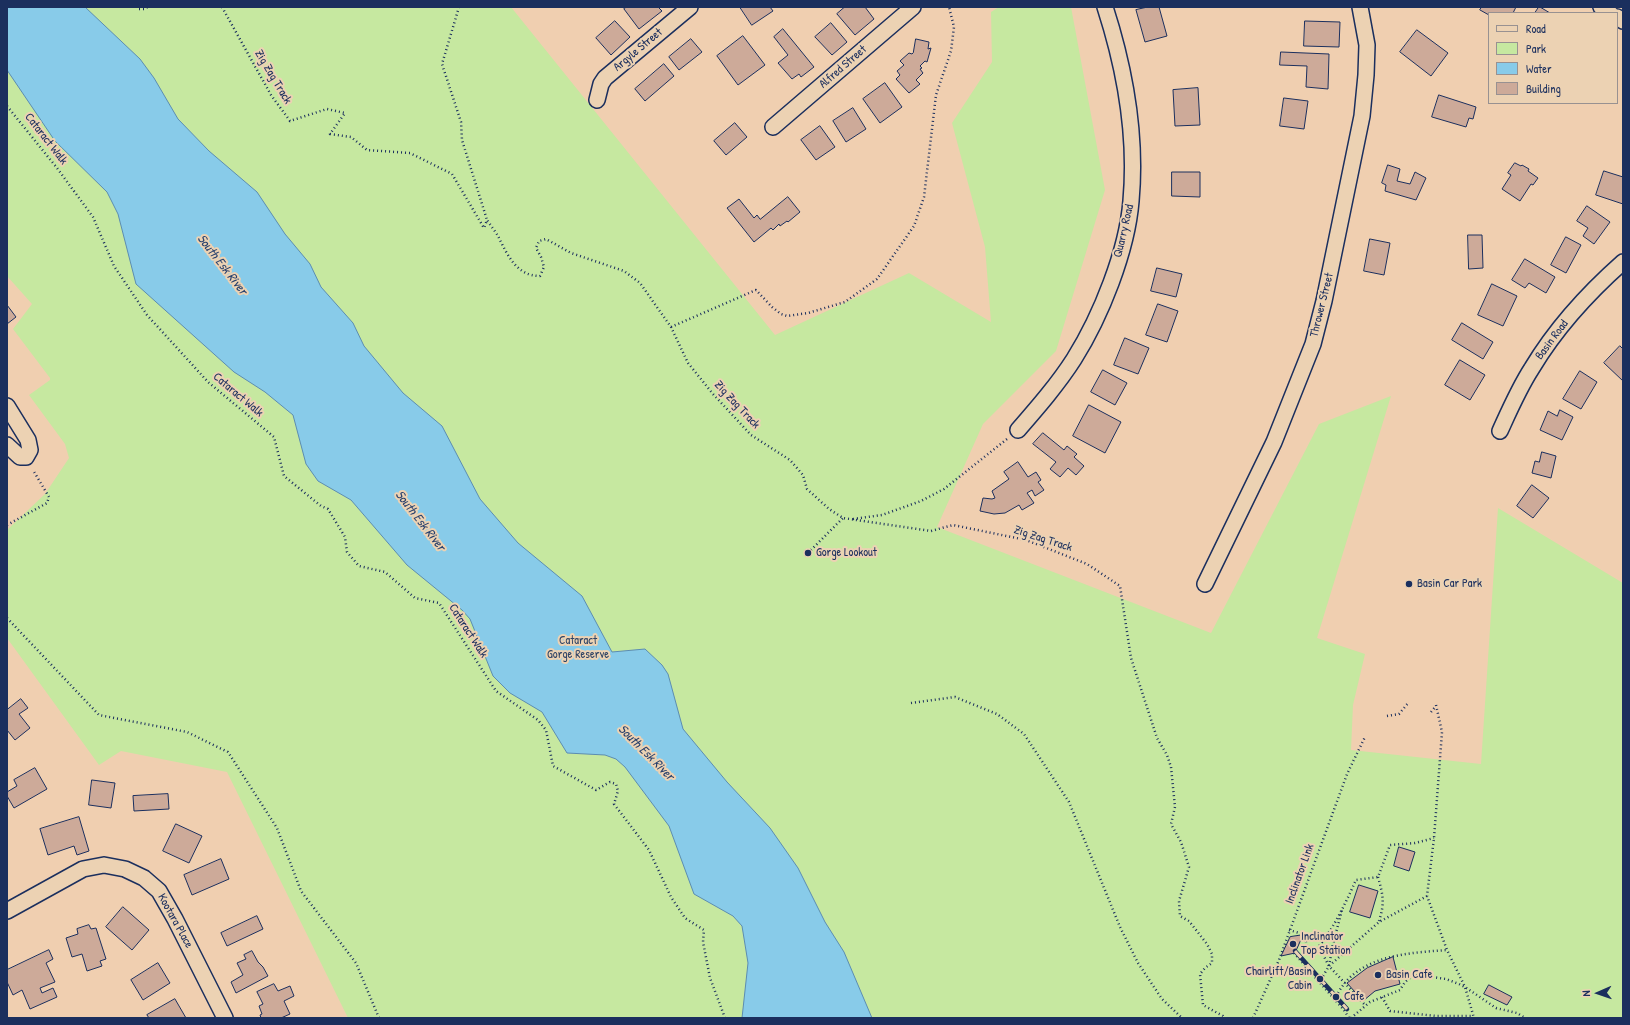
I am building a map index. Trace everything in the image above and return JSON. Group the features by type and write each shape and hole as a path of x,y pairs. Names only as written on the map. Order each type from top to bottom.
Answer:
{"street":[{"name":"Argyle Street","path":"598,100 601,84 605,78 690,7"},
{"name":"Alfred Street","path":"773,127 912,7"},
{"name":"Quarry Road","path":"1018,430 1051,391 1074,358 1105,300 1126,234 1132,201 1130,116 1117,44 1105,7"},
{"name":"Thrower Street","path":"1205,584 1274,442 1313,344 1326,294 1362,116 1367,45 1360,7"},
{"name":"Basin Road","path":"1500,431 1514,400 1532,368 1552,339 1573,312 1623,262"},
{"path":"7,406 28,440 30,450 26,457 20,457 7,444"},
{"name":"Kootara Place","path":"7,911 83,869 104,865 125,869 144,878 159,891 175,919 225,1018"}],"path":[{"path":"137,7 137,9 146,9 146,7"},
{"name":"Zig Zag Track","path":"222,7 271,95 290,121 327,109 345,113 330,134 351,137 367,150 410,153 452,174 484,228 487,220"},
{"path":"458,7 442,64 461,122 462,140 487,220"},
{"path":"671,327 756,290 781,314 787,316 808,313 825,306 845,302 877,279 914,226 924,197 936,95 951,51 954,27 949,7"},
{"name":"Cataract Walk","path":"7,106 57,168 93,217 114,266 147,315 208,382 274,437 284,476 320,506 328,509 345,537 347,552 359,566 385,572 415,598 439,603 496,691 538,720 546,730 554,766 596,790 610,782 616,784 618,791 614,804 649,850 671,897 685,918 704,930 703,942 710,978 724,1018"},
{"name":"Zig Zag Track","path":"487,220 498,235 507,255 517,268 534,276 540,276 544,267 536,248 539,241 546,239 571,253 624,271 640,283 671,327 688,363 713,394 752,435 790,460 803,475 807,489 829,509 843,518 931,532 954,525 1026,540 1087,564 1120,586 1131,658 1158,738 1172,767 1175,807 1172,824 1181,842 1189,867 1179,900 1180,916 1189,921 1207,944 1212,954 1212,963 1204,968 1200,974 1203,1005 1224,1018"},
{"path":"851,519 882,515 921,501 944,489 1018,430"},
{"path":"7,525 47,503 49,497 26,457"},
{"path":"808,553 843,518"},
{"path":"7,618 99,715 187,732 228,752 277,828 301,891 356,963 379,1018"},
{"path":"911,703 955,697 997,714 1024,734 1069,802 1120,927 1138,963 1162,999 1182,1018"},
{"path":"1387,716 1399,714 1409,702"},
{"path":"1382,997 1390,1011 1436,1016 1474,1017 1465,986 1447,950 1427,896 1434,838 1442,732 1436,705 1431,712"},
{"name":"Inclinator Link","path":"1253,1018 1279,960 1346,774 1365,737"},
{"path":"1379,922 1383,909 1378,877 1390,845 1415,843 1434,838"},
{"path":"1290,930 1306,935 1306,945 1313,953 1319,947 1343,907 1356,880 1378,877"},
{"path":"1323,976 1329,966 1379,922 1427,896"},
{"path":"1329,966 1343,907"},
{"path":"1319,947 1329,966 1366,1006"},
{"path":"1338,993 1344,982 1366,965 1405,953 1447,950"},
{"path":"1294,953 1350,1018 1370,1002 1400,990 1411,976 1418,975 1446,979 1465,986 1496,1008 1517,1013 1525,1018"}],"green space":[{"name":"Cataract Gorge Reserve","path":"7,7 511,7 775,335 909,273 991,322 985,247 952,123 992,62 991,12 999,7 1071,7 1105,190 1056,351 983,424 937,527 1211,633 1319,424 1391,396 1317,638 1365,654 1353,705 1351,750 1481,764 1498,508 1623,583 1623,1018 348,1018 227,772 121,751 99,765 7,638 7,530 45,494 69,458 65,444 29,395 50,380 50,378 13,329 32,304 7,276"}],"water":[{"name":"South Esk River","path":"7,7 85,7 140,59 154,78 178,119 209,151 257,192 285,234 310,264 321,287 353,323 364,346 403,393 442,426 480,499 518,543 582,596 612,652 645,649 662,665 668,674 683,729 727,782 770,828 798,868 825,922 844,952 872,1018 742,1018 748,963 742,926 733,916 694,894 669,826 625,767 616,759 605,755 567,753 542,712 510,693 493,676 470,619 462,610 407,565 351,500 318,481 306,464 293,415 265,392 234,372 136,284 118,214 107,192 55,141 7,70"}],"building":[{"path":"627,7 658,7 662,11 639,29 624,9"},
{"path":"740,7 770,7 773,11 752,25"},
{"path":"845,7 865,7 874,19 855,35 837,14"},
{"path":"1148,7 1159,7 1167,36 1145,42 1136,10"},
{"path":"1482,7 1516,7 1514,12 1488,12 1488,14 1480,10"},
{"path":"1540,7 1548,12 1536,12"},
{"path":"615,21 630,37 611,55 596,38"},
{"path":"1305,21 1340,22 1339,47 1304,46"},
{"path":"831,23 847,42 832,55 815,37"},
{"path":"783,29 814,67 801,77 799,74 792,79 778,63 788,55 774,37"},
{"path":"1417,30 1448,53 1431,76 1400,52"},
{"path":"743,36 765,65 738,85 717,56"},
{"path":"691,39 702,52 679,70 669,57"},
{"path":"916,39 929,42 928,49 931,48 927,62 925,61 920,66 923,73 916,80 920,84 909,93 896,79 900,75 897,71 904,65 900,61 909,53 913,53"},
{"path":"1281,52 1329,54 1328,89 1306,87 1307,66 1280,65"},
{"path":"664,64 674,76 645,101 635,89"},
{"path":"885,83 902,107 880,123 863,99"},
{"path":"1198,88 1200,125 1175,126 1173,90"},
{"path":"1439,95 1476,107 1473,119 1469,118 1466,127 1432,117"},
{"path":"1284,98 1308,101 1304,129 1280,126"},
{"path":"853,108 866,129 846,142 833,121"},
{"path":"735,123 747,137 726,155 714,141"},
{"path":"820,126 835,147 816,160 801,140"},
{"path":"1515,163 1529,169 1528,171 1538,178 1533,185 1531,184 1520,201 1502,189 1511,175 1508,173"},
{"path":"1388,165 1400,169 1397,181 1410,184 1415,172 1426,178 1416,200 1385,191 1386,185 1382,183"},
{"path":"1604,171 1623,177 1623,204 1596,195"},
{"path":"1172,172 1200,172 1200,197 1172,196"},
{"path":"788,197 800,212 788,222 787,221 780,226 779,224 773,230 771,228 754,242 727,208 739,199 754,218 757,215 760,219"},
{"path":"1587,206 1610,222 1594,244 1583,236 1588,228 1577,221"},
{"path":"1468,235 1482,235 1483,268 1469,269"},
{"path":"1566,237 1581,245 1566,273 1551,265"},
{"path":"1370,239 1390,243 1384,275 1364,271"},
{"path":"1525,259 1555,277 1546,293 1529,283 1525,288 1512,280"},
{"path":"1157,268 1182,274 1176,297 1151,291"},
{"path":"1492,284 1517,296 1503,326 1478,315"},
{"path":"1158,304 1178,311 1167,342 1146,335"},
{"path":"7,305 16,317 7,324"},
{"path":"1462,323 1493,342 1483,359 1452,340"},
{"path":"1125,338 1149,348 1138,374 1114,365"},
{"path":"1620,346 1623,349 1623,381 1604,363"},
{"path":"1460,360 1485,375 1470,400 1445,385"},
{"path":"1103,370 1127,383 1115,405 1091,392"},
{"path":"1580,371 1597,382 1581,409 1563,399"},
{"path":"1089,405 1121,422 1105,453 1073,436"},
{"path":"1560,410 1573,417 1562,440 1540,430 1548,411 1557,416"},
{"path":"1043,433 1064,450 1067,446 1077,454 1074,457 1084,466 1076,475 1068,468 1060,477 1050,469 1056,462 1033,444"},
{"path":"1542,452 1556,456 1551,478 1532,473 1535,461 1539,462"},
{"path":"1018,462 1028,477 1036,472 1041,480 1038,482 1044,490 1035,496 1032,490 1027,493 1034,503 1022,510 1019,505 1005,513 994,514 980,511 983,498 995,498 992,491 1009,479 1004,472"},
{"path":"1532,485 1549,498 1533,518 1517,506"},
{"path":"21,699 28,708 19,714 30,728 15,740 7,730 7,710"},
{"path":"35,768 47,789 14,808 7,796 7,792 17,786 14,780"},
{"path":"92,780 115,783 111,808 89,805"},
{"path":"168,794 169,809 134,811 133,796"},
{"path":"79,817 89,851 77,855 74,846 48,855 40,829"},
{"path":"176,824 202,836 189,863 163,851"},
{"path":"1399,847 1415,852 1409,871 1394,866"},
{"path":"221,859 229,879 192,895 184,875"},
{"path":"1359,885 1378,891 1370,918 1350,912"},
{"path":"123,907 149,930 132,950 106,927"},
{"path":"257,916 263,929 227,946 221,933"},
{"path":"89,925 91,929 96,928 106,959 100,961 102,966 87,971 82,954 72,957 66,938 78,934 77,929"},
{"name":"Inclinator Top Station","path":"1303,935 1295,953 1281,956 1290,937"},
{"path":"49,950 53,959 46,963 55,982 40,988 42,993 53,988 57,997 30,1009 22,990 13,995 7,982 7,970"},
{"path":"252,951 268,976 236,993 231,982 243,975 237,963 246,959 244,955"},
{"name":"Basin Cafe","path":"1393,957 1400,984 1375,991 1363,1001 1347,983 1367,968"},
{"path":"158,963 170,983 143,1000 131,980"},
{"path":"274,984 278,991 290,986 294,996 284,1001 290,1014 281,1018 261,1018 260,1015 262,1014 259,1006 263,1004 257,992"},
{"path":"1489,985 1512,997 1507,1005 1484,994"},
{"path":"175,999 186,1018 149,1018 147,1015"}],"railway":[{"path":"1295,951 1347,1009"}],"place":[{"name":"Gorge Lookout","path":"808,553"},
{"name":"Basin Car Park","path":"1409,584"},
{"name":"Inclinator Top Station","path":"1293,944"},
{"name":"Basin Cafe","path":"1378,975"},
{"name":"Chairlift/Basin Cabin","path":"1320,979"},
{"name":"Cafe","path":"1336,997"}]}
